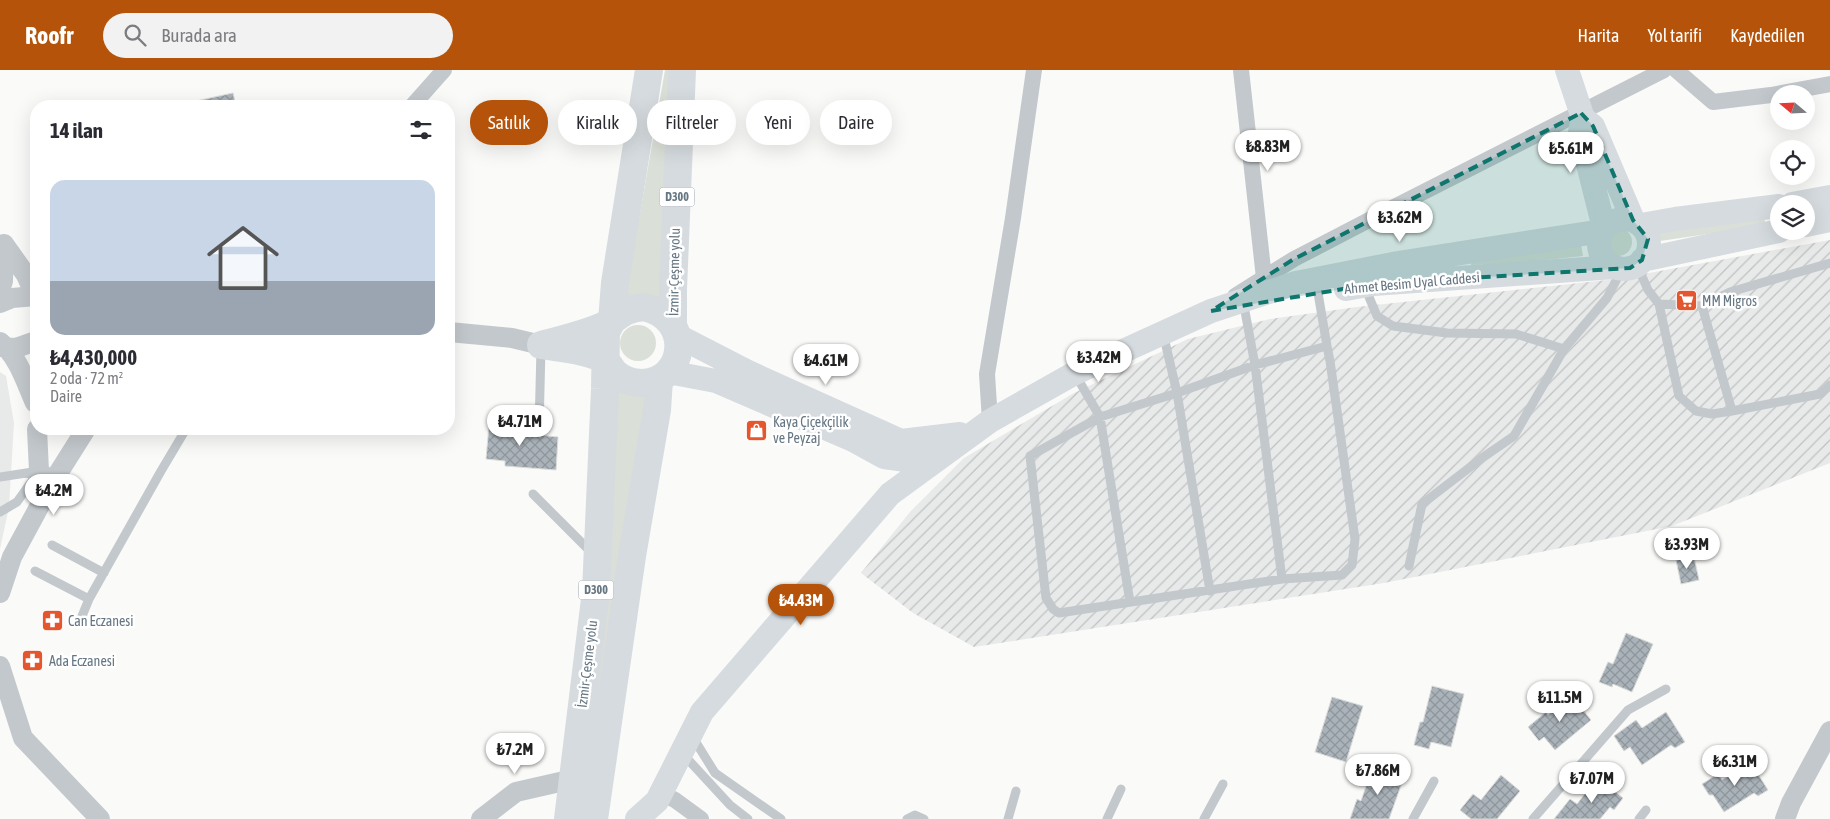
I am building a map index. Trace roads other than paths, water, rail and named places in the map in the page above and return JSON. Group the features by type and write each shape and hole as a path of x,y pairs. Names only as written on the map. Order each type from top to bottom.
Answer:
{"highway":[{"name":"D300","path":"604,359 606,332 612,321 615,283 649,70"},
{"name":"İzmir-Çeşme yolu","path":"676,331 673,289 682,70"},
{"path":"542,345 599,328 632,308 644,307 655,310 665,316 676,331"},
{"name":"D300","path":"663,375 675,362 679,349 676,331"},
{"path":"542,345 584,352 604,359 615,372 631,382 641,383 663,375"},
{"name":"İzmir-Çeşme yolu","path":"568,819 595,600 605,389 604,359"},
{"name":"İzmir-Çeşme yolu","path":"594,819 632,556 663,375"}],"main road":[{"path":"1567,70 1582,116 1580,132 1603,230"},
{"path":"1582,116 1593,126 1637,223 1648,239 1646,254 1629,265 1608,264 1600,252 1599,238 1603,230 1617,219 1637,223 1770,207"},
{"path":"1815,200 1830,198"},
{"path":"1815,223 1830,220"},
{"name":"Ahmet Besim Uyal Caddesi","path":"982,427 1074,373 1211,311 1306,282 1398,263 1603,230"},
{"name":"Ahmet Besim Uyal Caddesi","path":"1211,311 1373,284 1629,265 1770,233"},
{"path":"676,331 748,372 901,441 982,427"},
{"path":"663,375 716,382 853,440 884,457 913,461 937,453 982,427"},
{"path":"637,819 657,801 702,712 890,494 982,427"}],"street":[{"path":"417,100 444,70"},
{"path":"982,427 987,374 1013,218 1034,70"},
{"path":"1241,70 1264,278"},
{"path":"1211,311 1294,259 1392,208 1582,116 1664,70"},
{"path":"1676,70 1714,102 1771,95 1830,84"},
{"path":"0,290 3,281 2,242"},
{"path":"2,242 26,275 30,284"},
{"path":"0,303 12,298 30,297"},
{"path":"455,333 512,338 542,345"},
{"path":"2,346 16,348 30,343"},
{"path":"2,346 19,368 30,393"},
{"path":"38,435 45,477"},
{"path":"0,593 12,557 45,477 81,435"},
{"path":"0,666 23,738 100,819"},
{"path":"1785,819 1791,803 1830,731"},
{"path":"480,819 516,792 573,779"},
{"path":"661,793 675,800 701,819"}],"lane":[{"path":"1659,304 1702,306 1730,292 1830,263"},
{"path":"1410,566 1422,504 1514,436 1564,349 1607,298 1629,265 1659,304 1679,396 1696,411 1712,414 1820,394 1830,385"},
{"path":"1373,284 1369,297 1377,316 1393,326 1446,333 1516,334 1564,349"},
{"path":"1318,293 1330,361 1355,539 1352,565 1342,575 1282,579 1059,613 1052,609 1046,598 1030,456 1100,417 1177,393 1254,365 1327,346"},
{"path":"1244,306 1254,365 1282,579"},
{"path":"1702,306 1732,411"},
{"path":"1163,333 1177,393 1210,591"},
{"path":"539,429 542,345"},
{"path":"1074,373 1100,417 1130,602"},
{"path":"80,621 89,599 182,435"},
{"path":"0,477 45,477"},
{"path":"0,512 17,502 45,477"},
{"path":"533,494 597,558"},
{"path":"52,544 104,573"},
{"path":"35,571 89,599"},
{"path":"1534,819 1628,710 1666,688"},
{"path":"687,744 730,805 748,819"},
{"path":"687,744 714,773 781,819"},
{"path":"1413,819 1434,782"},
{"path":"1204,819 1223,784"},
{"path":"1106,819 1121,790"},
{"path":"1008,819 1016,792"},
{"path":"1639,819 1646,810"},
{"path":"908,819 916,815 924,819"}],"place":[{"name":"MM Migros","path":"1686,301"},
{"name":"Kaya Çiçekçilik ve Peyzaj","path":"757,430"},
{"name":"Can Eczanesi","path":"52,621"},
{"name":"Ada Eczanesi","path":"33,661"}]}
